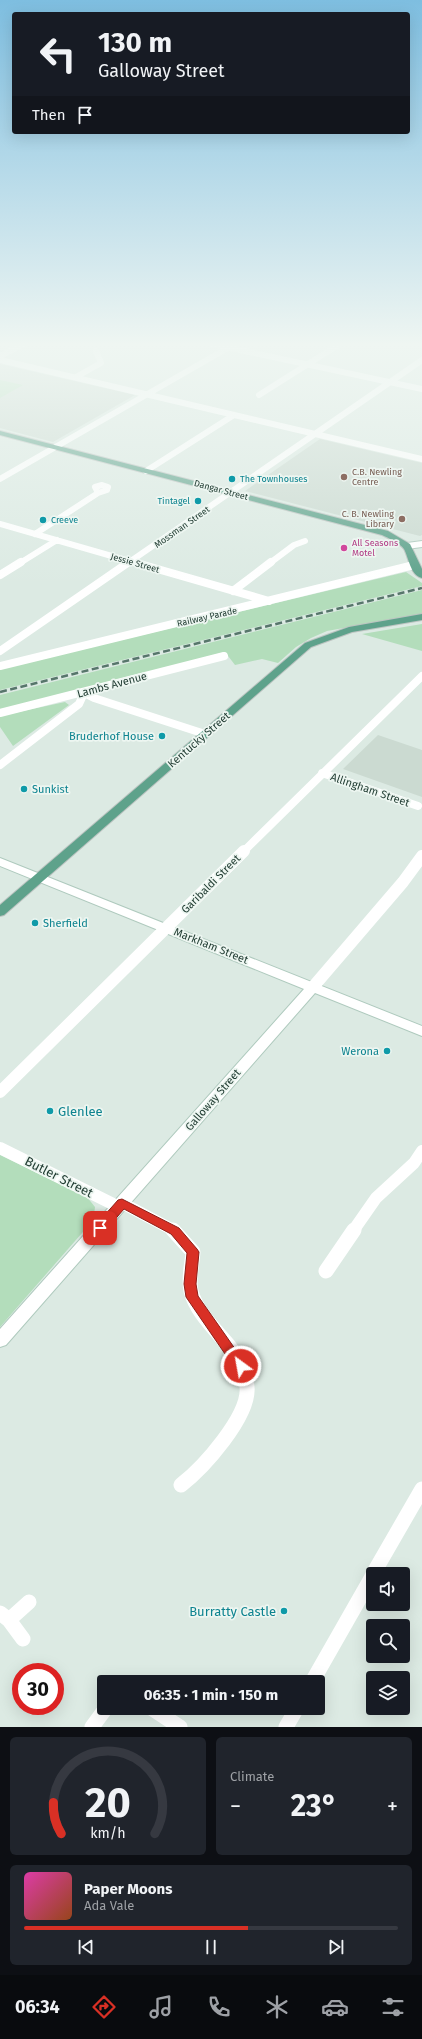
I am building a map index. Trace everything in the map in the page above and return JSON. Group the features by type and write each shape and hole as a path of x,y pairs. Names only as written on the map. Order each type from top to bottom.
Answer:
{"main road":[{"name":"Dangar Street","path":"0,433 385,533 407,546"},
{"path":"407,546 414,565 422,575"},
{"name":"Kentucky Street","path":"0,912 308,645 345,630 422,616"}],"street":[{"path":"0,479 97,423"},
{"path":"146,471 221,423"},
{"path":"269,423 422,459"},
{"name":"Mossman Street","path":"0,651 331,423"},
{"path":"35,534 98,493"},
{"name":"Jessie Street","path":"0,524 270,602"},
{"path":"0,575 57,540"},
{"path":"233,591 294,545 305,541"},
{"path":"407,546 422,544"},
{"name":"Railway Parade","path":"0,666 270,602 414,565"},
{"name":"Lambs Avenue","path":"0,714 224,656"},
{"name":"Garibaldi Street","path":"0,1092 422,676"},
{"path":"0,765 79,704 84,692 94,698 206,734"},
{"name":"Allingham Street","path":"322,773 418,806"},
{"name":"Galloway Street","path":"0,1340 313,987 402,882 422,856"},
{"name":"Markham Street","path":"0,862 422,1031"},
{"name":"Butler Street","path":"0,1148 175,1231 193,1252 190,1284 192,1297 235,1356 246,1376 248,1387 246,1403 236,1422 204,1466 181,1485"},
{"path":"326,1271 376,1198 414,1163 422,1151"},
{"path":"377,1567 422,1489"},
{"path":"316,1675 366,1586"},
{"path":"23,1639 4,1617 29,1602"},
{"path":"92,1727 101,1715"},
{"path":"162,1715 180,1727"},
{"path":"286,1727 293,1715"}],"shaded area":[{"path":"0,423 87,423 53,442 0,428"},
{"name":"C.B. Newling Centre","path":"320,439 422,463 422,535 420,536 245,491"},
{"path":"378,735 422,750 422,797 343,769"}],"green space":[{"path":"406,572 422,583 422,586 0,690 0,669"},
{"path":"422,590 422,614 327,631 296,647 278,663 262,659 235,665 225,652 0,711 0,695"},
{"path":"422,624 422,651 362,634"},
{"path":"65,702 69,705 13,746 0,727 0,716"},
{"path":"0,1155 87,1197 95,1207 94,1215 89,1225 0,1327"}],"railway":[{"path":"0,692 422,588"}],"place":[{"name":"C.B. Newling Centre","path":"344,477"},
{"name":"The Townhouses","path":"232,479"},
{"name":"Tintagel","path":"198,501"},
{"name":"C. B. Newling Library","path":"402,519"},
{"name":"Creeve","path":"43,520"},
{"name":"All Seasons Motel","path":"344,548"},
{"name":"Bruderhof House","path":"162,736"},
{"name":"Sunkist","path":"24,789"},
{"name":"Sherfield","path":"35,923"},
{"name":"Werona","path":"387,1051"},
{"name":"Glenlee","path":"50,1111"},
{"name":"Burratty Castle","path":"284,1611"}],"route":[{"path":"100,1228 122,1203 175,1231 193,1252 190,1284 192,1297 241,1366"}]}
